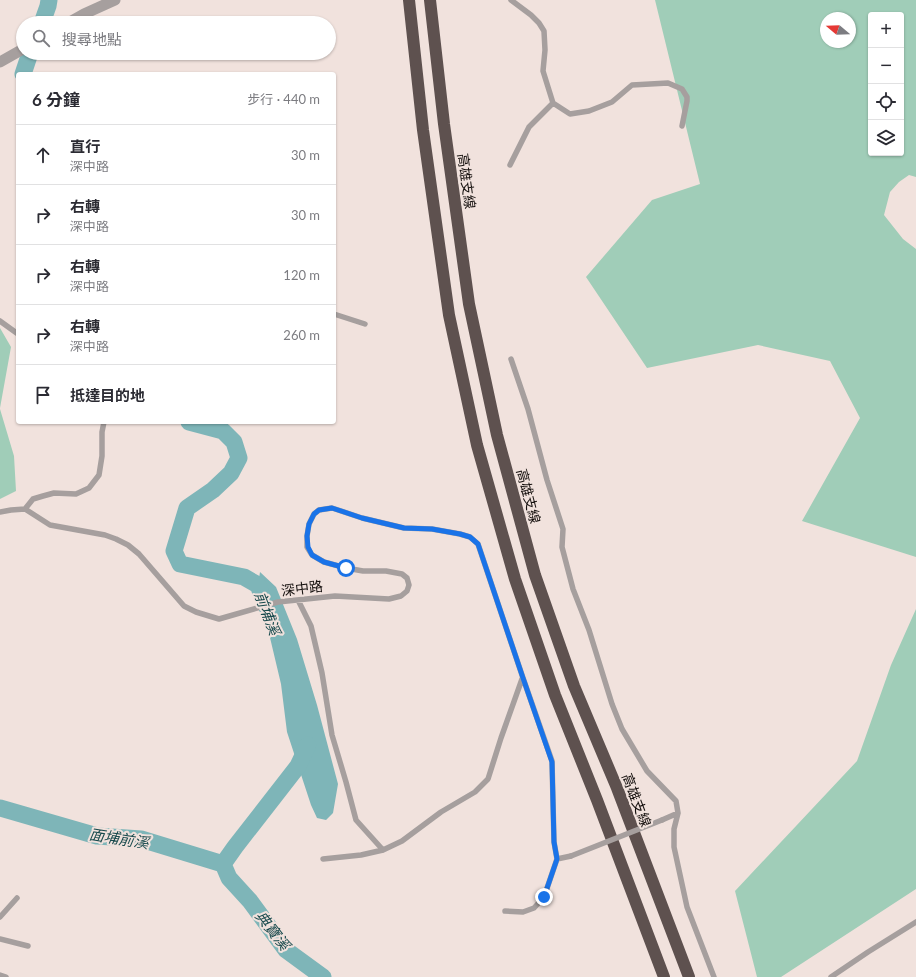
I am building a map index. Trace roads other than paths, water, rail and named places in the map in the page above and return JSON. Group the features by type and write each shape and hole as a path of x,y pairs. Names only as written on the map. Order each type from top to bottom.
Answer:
{"highway":[{"path":"409,0 423,130 449,315 476,445 515,579 554,695 597,800 664,977"},
{"name":"高雄支線","path":"430,0 444,124 469,304 497,435 535,575 574,686 617,788 689,977"}],"street":[{"path":"80,16 115,0"},
{"path":"0,62 16,53"}],"lane":[{"path":"511,0 535,19 544,32 545,50 543,71 553,103 570,114 589,111 612,102 632,85 668,83 682,90 687,97 682,126"},
{"path":"510,165 529,127 553,103"},
{"path":"336,315 364,324"},
{"path":"0,322 16,333"},
{"path":"511,360 528,408 547,480 563,529 562,546 573,589 589,630 612,704 625,735 647,771 676,801 678,813 674,829 674,847 687,907 714,977"},
{"path":"0,512 25,509 33,499 54,493 76,494 89,488 99,474 102,456 104,424"},
{"name":"深中路","path":"25,509 50,525 105,535 128,545 139,554 184,606 196,612 219,619 278,602 335,596 389,599 401,596 407,592 409,584 407,578 402,574 386,571 362,571 324,562 312,555 308,547 307,536 309,524 314,514 319,510 332,508 397,527 432,529 470,537 478,544 552,762 554,842 557,859 544,897 534,908 523,912 505,911"},
{"path":"298,600 311,626 322,673 332,735 356,820 382,850"},
{"path":"323,859 361,855 382,850 402,841 441,812 475,792 488,779 523,678"},
{"path":"557,859 571,856 678,813"},
{"path":"0,917 17,898"},
{"path":"831,977 916,922"},
{"path":"0,939 28,946"},
{"path":"0,975 6,977"}],"water":[{"path":"260,572 276,587 297,639 317,705 338,784 333,813 326,820 317,818 311,805 287,732 281,684 267,625 254,596 258,585"}],"waterway":[{"name":"前埔溪","path":"44,16 49,0"},
{"name":"前埔溪","path":"24,72 28,60"},
{"name":"前埔溪","path":"197,424 223,431 234,442 239,458 231,473 213,490 187,508 174,551 180,564 244,577 258,585 266,606"},
{"name":"前埔溪","path":"223,864 298,766 308,745"},
{"name":"面埔前溪","path":"0,808 97,836 141,839 223,864 229,878 250,901 286,950 323,977"}],"water label":[{"name":"典寶溪","path":"273,930"}]}
